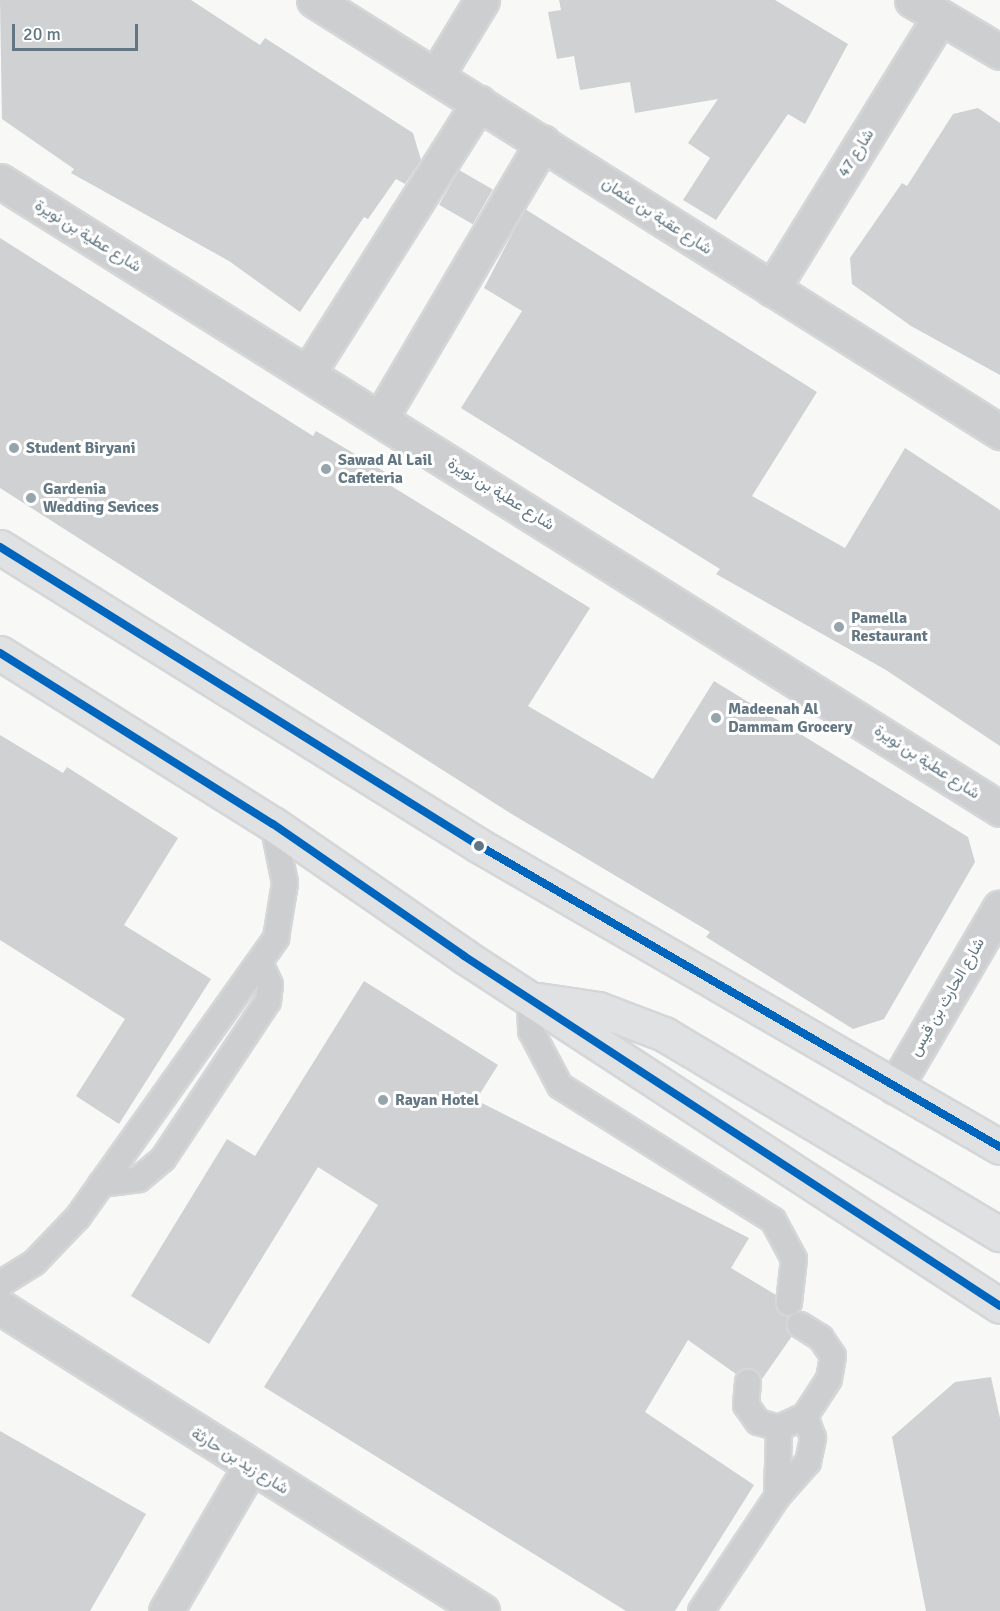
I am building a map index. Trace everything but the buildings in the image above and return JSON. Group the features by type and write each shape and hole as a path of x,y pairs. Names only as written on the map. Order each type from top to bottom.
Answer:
{"main road":[{"path":"0,547 478,845 1000,1147"},
{"path":"0,653 273,824 530,1000 1000,1306"},
{"path":"530,1000 598,1009 664,1034 1000,1234"}],"street":[{"name":"شارع عقبة بن عثمان","path":"314,0 543,142 1000,432"},
{"path":"436,76 482,0"},
{"path":"912,0 1000,52"},
{"name":"شارع 47","path":"772,289 940,17"},
{"path":"308,373 479,103"},
{"path":"380,419 543,142"},
{"name":"شارع عطية بن نويرة","path":"0,181 1000,809"},
{"name":"شارع الحارث بن قيس","path":"895,1087 1000,907"},
{"name":"شارع زيد بن حارثة","path":"0,1307 250,1467 482,1611"},
{"path":"166,1611 250,1467"}],"lane":[{"path":"0,1284 58,1241 260,963 284,912 285,883 273,824"},
{"path":"101,1184 139,1179 163,1159 268,1001 270,985 260,963"},
{"path":"530,1000 531,1031 560,1086 773,1220 795,1259 789,1303"},
{"path":"779,1428 805,1416 829,1379 832,1356 820,1338 800,1325"},
{"path":"748,1382 751,1414 779,1428"},
{"path":"700,1611 777,1497 801,1472 812,1450 805,1416"},
{"path":"777,1497 779,1428"}],"transit line":[{"path":"0,547 478,845 1000,1147"},
{"path":"0,653 273,824 464,956 1000,1306"}],"place":[{"name":"Student Biryani","path":"14,448"},
{"name":"Sawad Al Lail Cafeteria","path":"326,469"},
{"name":"Gardenia Wedding Sevices","path":"31,498"},
{"name":"Pamella Restaurant","path":"839,627"},
{"name":"Madeenah Al Dammam Grocery","path":"716,718"},
{"name":"Rayan Hotel","path":"383,1100"}]}
